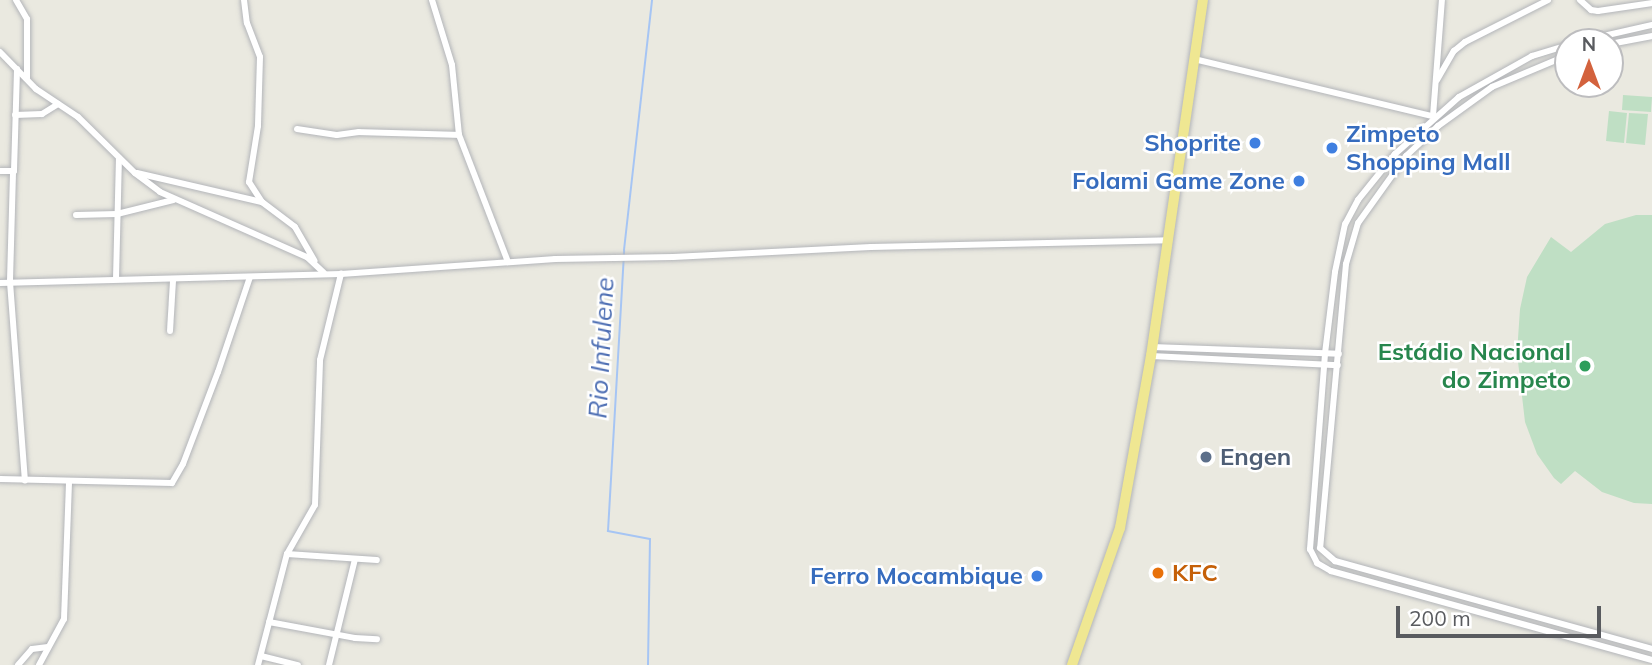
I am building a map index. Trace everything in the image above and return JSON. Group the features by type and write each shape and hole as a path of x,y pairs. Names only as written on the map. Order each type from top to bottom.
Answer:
{"highway":[{"path":"1072,665 1120,527 1152,352 1203,0"}],"street":[{"path":"16,0 26,19 27,78"},
{"path":"237,196 249,182 258,126 260,57 247,23 244,0"},
{"path":"432,0 452,65 459,135 508,262"},
{"path":"1434,117 1442,0"},
{"path":"1437,80 1454,51 1465,42 1548,0"},
{"path":"1580,0 1591,10 1598,11 1652,3"},
{"path":"1624,31 1652,25"},
{"path":"1624,41 1652,36"},
{"path":"1554,49 1532,56 1494,75 1434,117 1388,162 1358,200 1345,224 1335,272 1325,354 1310,549 1317,564 1331,571 1652,660"},
{"path":"0,52 36,89 78,117 135,173 173,200 316,263"},
{"path":"1194,59 1434,117"},
{"path":"1554,60 1536,66 1473,99 1423,140 1390,176 1364,212 1353,235 1346,264 1321,541 1323,553 1335,561 1652,649"},
{"path":"17,69 9,234 10,282 26,480"},
{"path":"15,115 42,114 58,104"},
{"path":"297,129 337,135 359,132 459,135"},
{"path":"116,279 119,158"},
{"path":"0,171 13,173"},
{"path":"135,173 262,202"},
{"path":"249,182 262,202 295,228 324,274"},
{"path":"76,215 117,214 173,200"},
{"path":"0,232 9,234"},
{"path":"0,283 341,274 508,262 871,247 1169,240"},
{"path":"258,665 287,554 315,505 320,360 341,274"},
{"path":"0,479 164,484 177,479 218,372 250,277"},
{"path":"170,331 173,280"},
{"path":"1152,352 1339,354"},
{"path":"1152,352 1338,365"},
{"path":"39,665 64,614 69,481"},
{"path":"287,554 377,560"},
{"path":"329,665 355,559"},
{"path":"269,622 335,635 377,639"},
{"path":"18,665 32,649 48,647"},
{"path":"261,656 298,665"}],"green space":[{"path":"1624,95 1652,97 1651,112 1622,110"},
{"path":"1609,111 1627,113 1624,143 1606,141"},
{"path":"1629,113 1648,114 1645,145 1626,143"},
{"name":"Estádio Nacional do Zimpeto","path":"1636,215 1652,215 1652,504 1634,503 1602,492 1575,471 1561,484 1554,478 1537,454 1525,422 1517,353 1520,309 1527,277 1551,237 1571,252 1605,224"}],"waterway":[{"name":"Rio Infulene","path":"648,665 650,539 608,531 624,250 652,0"}],"place":[{"name":"Shoprite","path":"1255,143"},
{"name":"Zimpeto Shopping Mall","path":"1332,148"},
{"name":"Folami Game Zone","path":"1299,181"},
{"name":"Estádio Nacional do Zimpeto","path":"1585,366"},
{"name":"Engen","path":"1206,457"},
{"name":"KFC","path":"1158,573"},
{"name":"Ferro Mocambique","path":"1037,576"}]}
